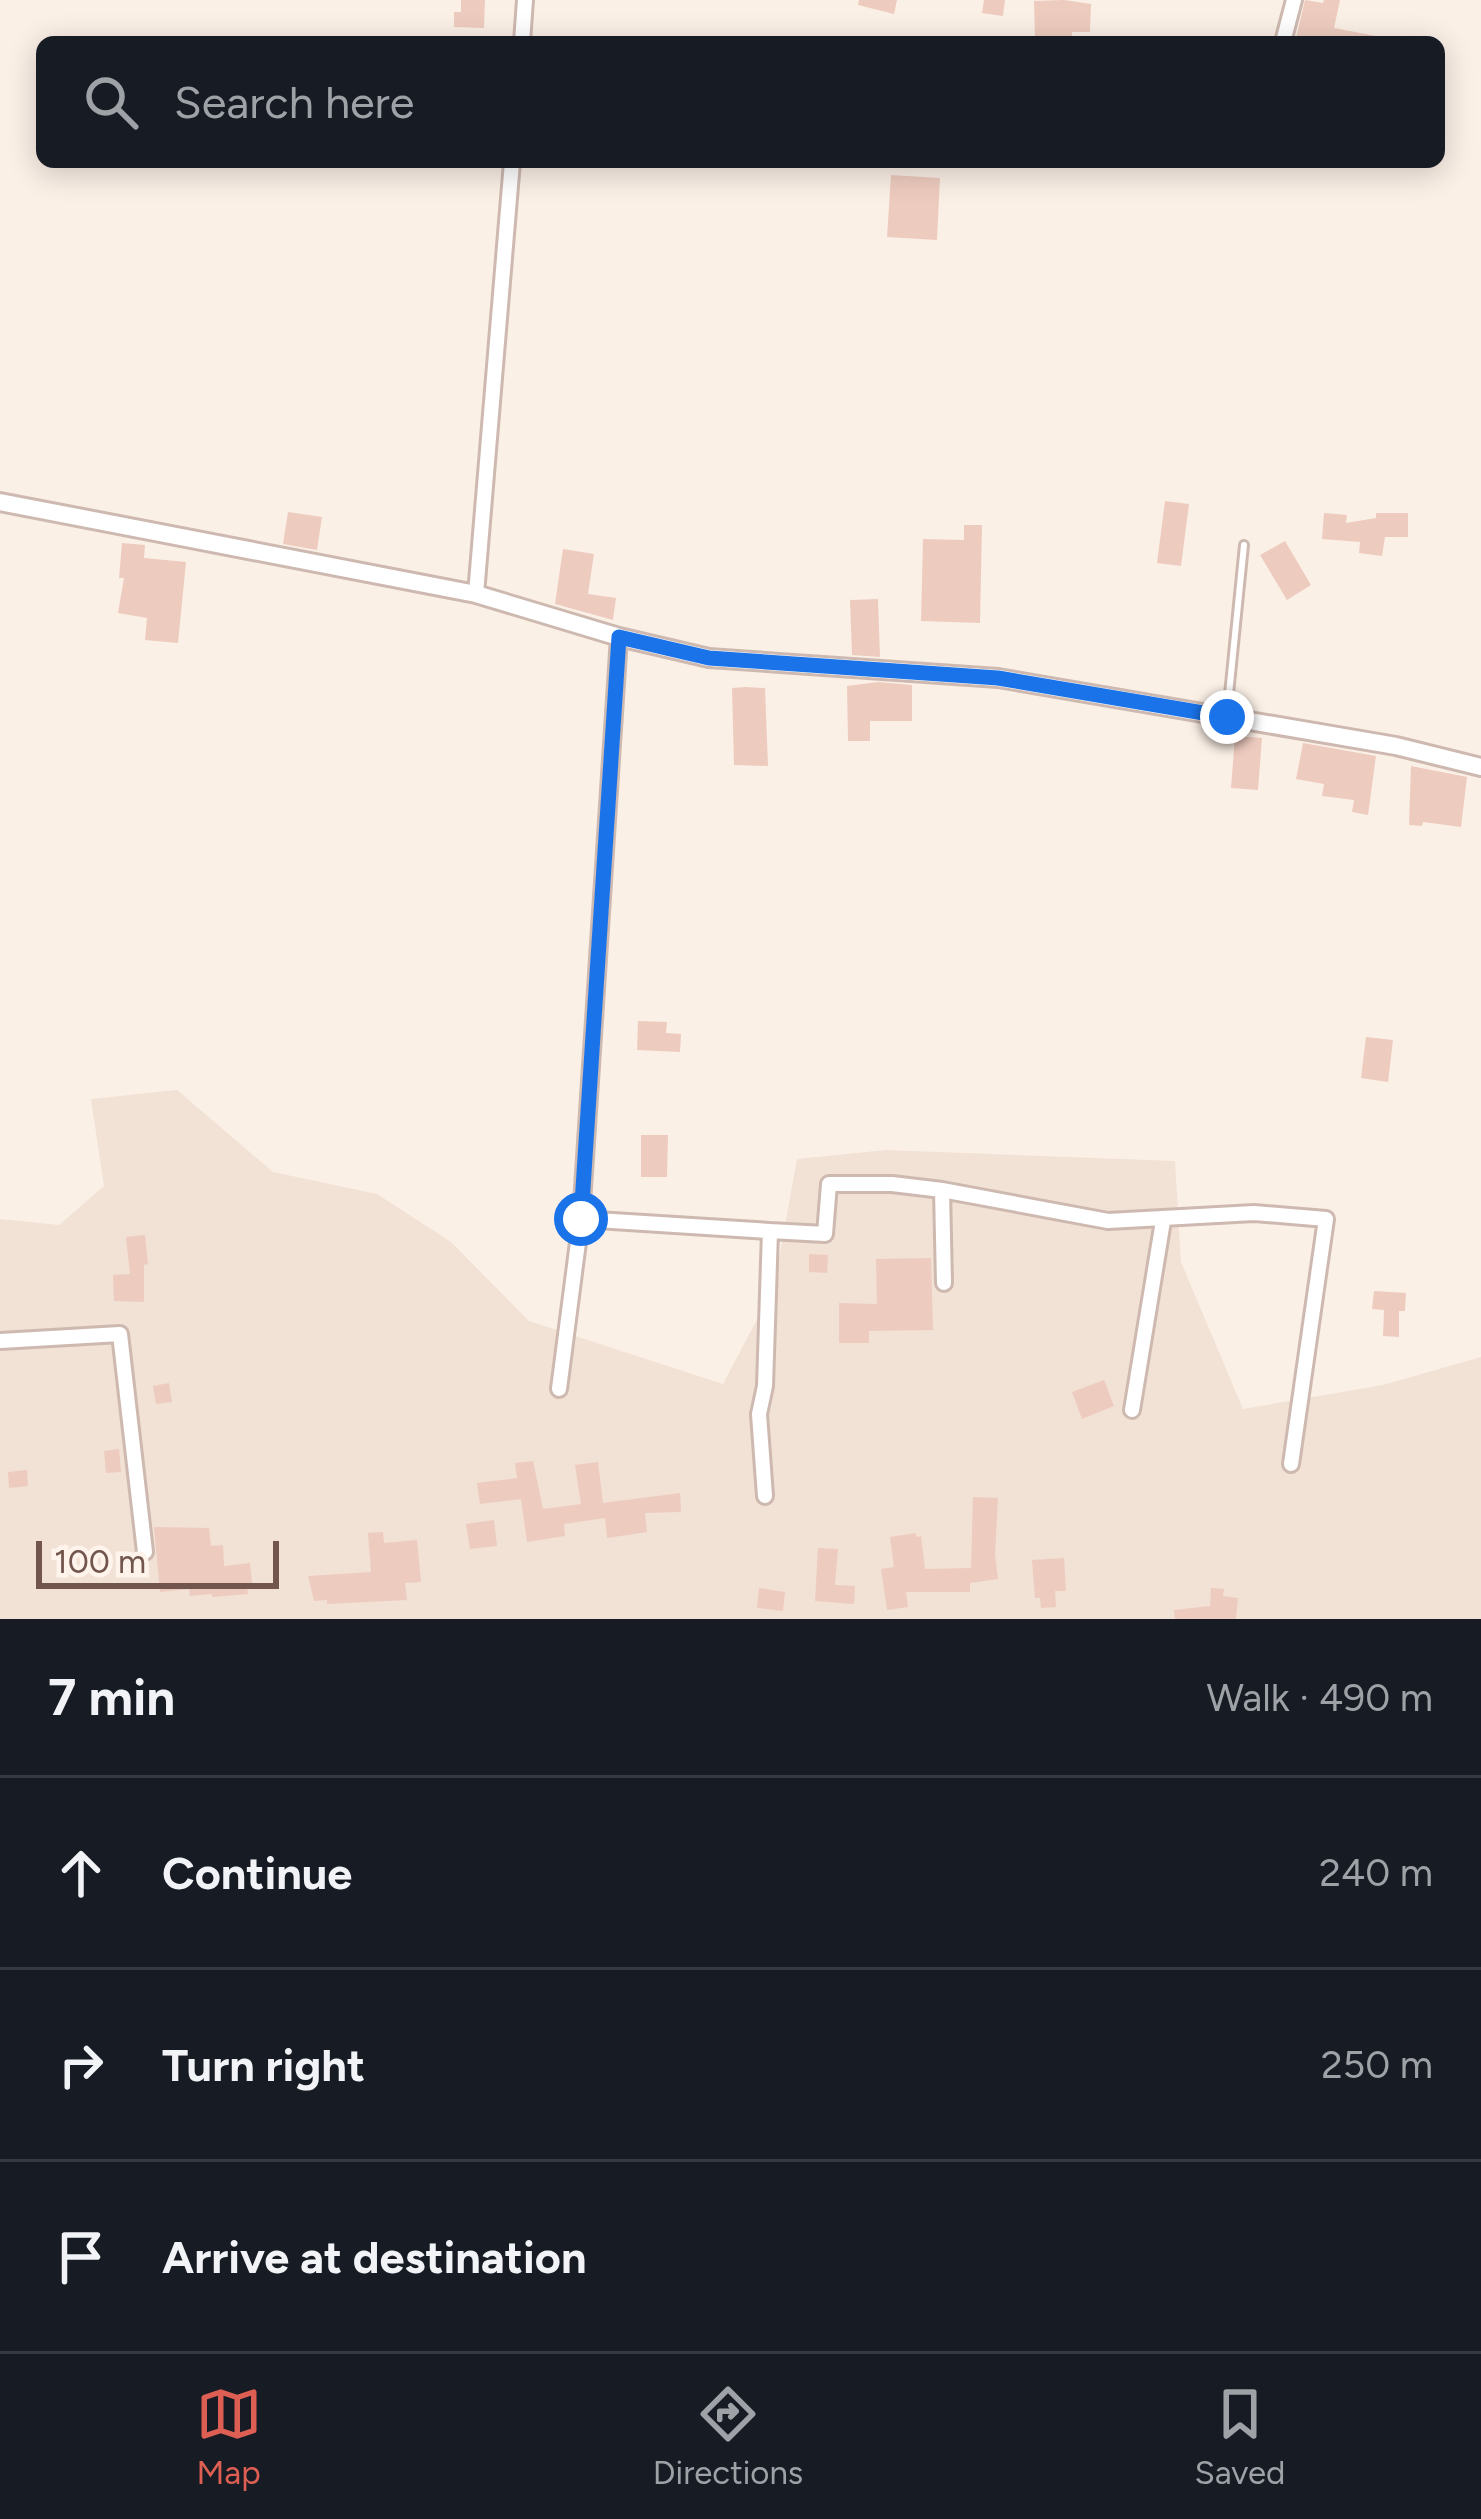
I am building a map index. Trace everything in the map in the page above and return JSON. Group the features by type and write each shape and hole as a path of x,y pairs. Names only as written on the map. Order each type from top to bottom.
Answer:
{"street":[{"path":"522,36 525,0"},
{"path":"1285,36 1294,0"},
{"path":"476,594 512,168"},
{"path":"0,502 476,594 709,658 998,678 1396,746 1481,767"},
{"path":"559,1389 581,1219 619,637"},
{"path":"581,1219 825,1234 830,1184 942,1190 1108,1221 1254,1213 1326,1219 1292,1465"},
{"path":"942,1190 944,1283"},
{"path":"1132,1410 1163,1221"},
{"path":"765,1496 759,1414 765,1386 770,1231"},
{"path":"0,1341 120,1334 145,1552"}],"lane":[{"path":"1227,717 1244,545"}],"shaded area":[{"path":"177,1090 273,1172 377,1194 451,1242 529,1321 723,1384 774,1287 797,1159 886,1150 1175,1161 1181,1262 1243,1409 1383,1385 1481,1357 1481,1619 0,1619 0,1219 59,1225 104,1186 91,1099"}],"building":[{"path":"461,0 485,0 484,28 454,27 454,12 461,12"},
{"path":"859,0 897,0 894,14 858,5"},
{"path":"984,0 1005,0 1003,16 982,13"},
{"path":"1305,0 1340,0 1334,28 1376,36 1296,36"},
{"path":"1034,1 1091,4 1090,32 1035,36"},
{"path":"891,175 940,178 937,240 887,237"},
{"path":"1165,501 1189,504 1181,566 1157,563"},
{"path":"288,512 322,517 317,550 283,544"},
{"path":"1324,513 1347,515 1346,523 1376,518 1376,513 1408,513 1408,537 1385,537 1382,556 1359,553 1360,542 1322,539"},
{"path":"964,525 982,525 980,623 921,621 923,539 964,540"},
{"path":"1285,541 1311,585 1287,600 1260,555"},
{"path":"122,543 145,545 144,558 186,562 178,643 145,640 147,618 118,613 124,578 119,578"},
{"path":"563,549 594,554 588,594 616,598 613,620 555,604"},
{"path":"878,599 880,657 852,655 850,600"},
{"path":"912,685 912,721 870,721 870,741 848,741 847,686"},
{"path":"732,688 765,688 768,766 734,765"},
{"path":"1235,736 1262,738 1258,790 1231,788"},
{"path":"1303,743 1376,756 1368,815 1352,812 1354,800 1322,796 1324,784 1296,779"},
{"path":"1411,766 1467,777 1461,827 1409,825"},
{"path":"638,1021 667,1022 666,1033 681,1034 680,1052 637,1050"},
{"path":"1366,1037 1393,1040 1388,1082 1361,1078"},
{"path":"641,1135 668,1135 667,1177 641,1177"},
{"path":"145,1235 144,1302 114,1301 113,1275 130,1274 126,1237"},
{"path":"809,1254 828,1255 827,1273 809,1272"},
{"path":"931,1258 933,1330 869,1331 869,1343 839,1343 839,1303 877,1304 876,1259"},
{"path":"1374,1291 1406,1293 1405,1311 1399,1311 1399,1337 1383,1336 1384,1310 1372,1309"},
{"path":"1104,1380 1114,1406 1082,1419 1072,1392"},
{"path":"169,1383 172,1402 156,1404 153,1386"},
{"path":"119,1449 121,1472 106,1473 104,1451"},
{"path":"533,1461 543,1509 581,1504 575,1465 598,1462 603,1503 680,1493 681,1512 645,1513 647,1532 607,1538 605,1518 564,1524 565,1536 527,1542 521,1499 480,1504 477,1483 517,1478 515,1463"},
{"path":"27,1470 28,1486 9,1488 8,1472"},
{"path":"973,1497 998,1498 998,1579 970,1583 970,1592 906,1592 908,1607 887,1610 881,1569 894,1567 890,1537 921,1536 925,1569 971,1568"},
{"path":"494,1520 497,1546 470,1549 466,1524"},
{"path":"154,1527 209,1528 211,1546 223,1545 224,1566 250,1563 248,1594 212,1597 190,1596 189,1589 160,1592"},
{"path":"383,1532 384,1543 417,1540 421,1582 405,1583 407,1600 314,1601 308,1576 371,1572 368,1533"},
{"path":"818,1548 838,1549 835,1585 855,1586 854,1604 815,1601"},
{"path":"1064,1558 1066,1591 1055,1591 1056,1607 1041,1608 1040,1598 1035,1598 1032,1560"},
{"path":"759,1588 785,1592 783,1611 757,1608"},
{"path":"1211,1588 1238,1598 1236,1619 1175,1619 1174,1610 1210,1606"}],"route":[{"path":"581,1219 619,637 709,658 998,678 1227,717"}]}
